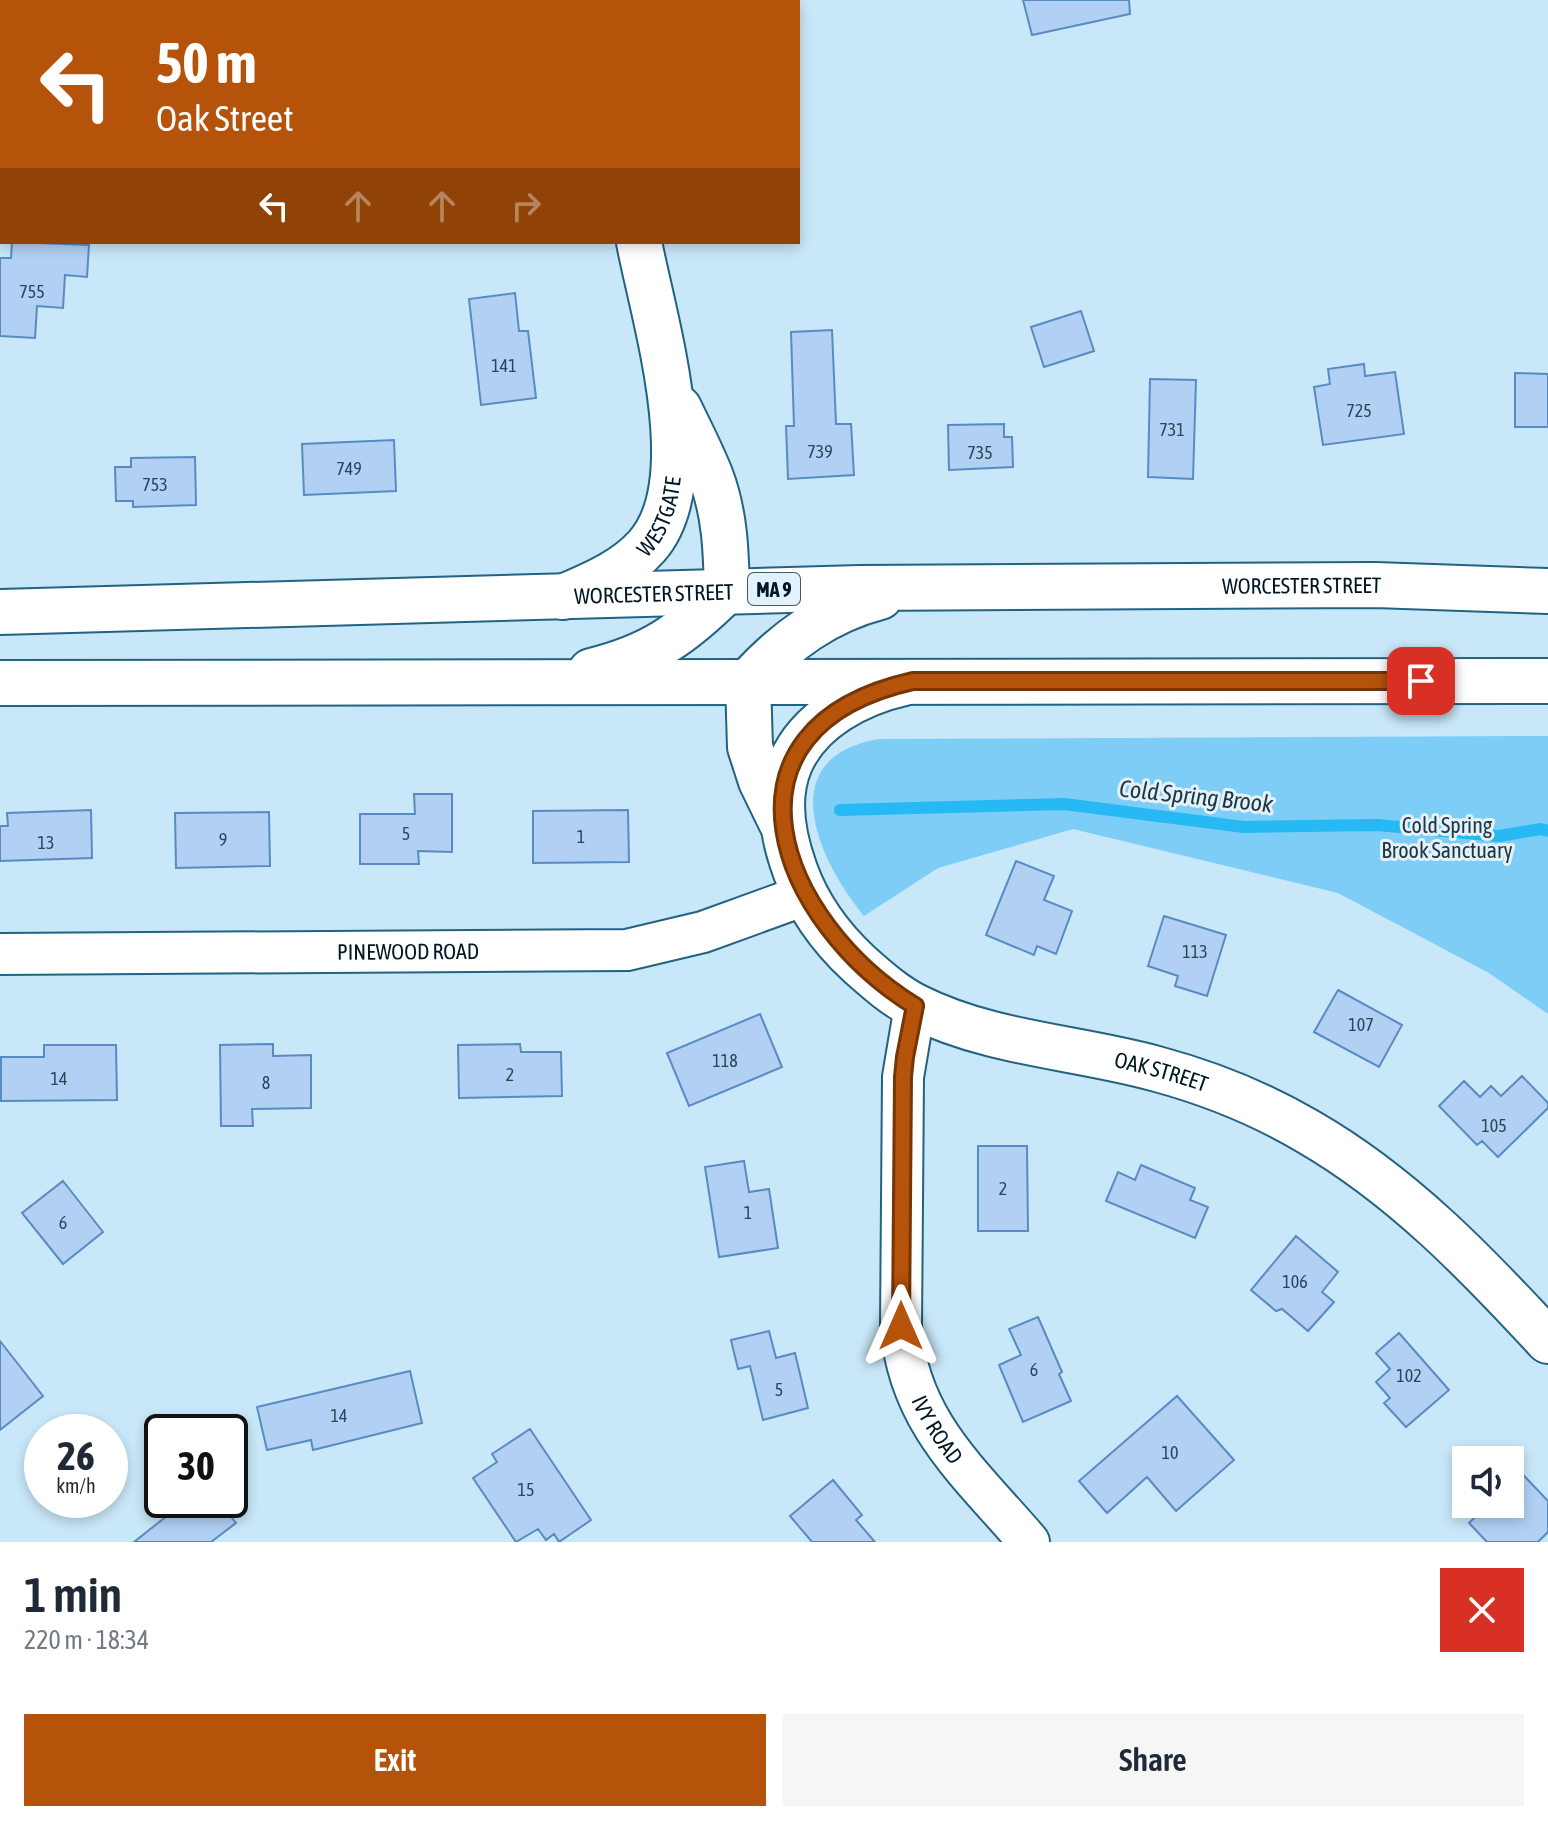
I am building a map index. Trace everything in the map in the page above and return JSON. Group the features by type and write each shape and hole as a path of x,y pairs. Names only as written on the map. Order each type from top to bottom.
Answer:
{"main road":[{"name":"WESTGATE","path":"563,597 619,570 646,548 660,526 669,498 674,458 669,388 639,244"},
{"name":"WESTGATE","path":"669,388 717,497 725,538 727,590"},
{"name":"WORCESTER STREET","path":"0,612 727,590 933,587 1375,585 1548,591"},
{"path":"748,682 785,644 826,618 876,598 933,587"},
{"path":"522,684 593,671 647,653 685,629 727,590"},
{"name":"OAK STREET","path":"913,681 862,696 832,714 810,733 794,756 785,778 785,831 792,863 805,895 840,945 886,987 915,1006 980,1031 1120,1060 1189,1078 1249,1102 1306,1130 1357,1162 1407,1200 1548,1341"},
{"path":"0,683 1548,681"},
{"name":"OAK STREET","path":"748,682 748,733 754,764 785,831"}],"street":[{"name":"PINEWOOD ROAD","path":"0,954 627,950 703,932 805,895"},
{"name":"IVY ROAD","path":"915,1006 905,1057 902,1102 901,1326 905,1358 913,1388 934,1429 1029,1542"}],"green space":[{"name":"Cold Spring Brook Sanctuary","path":"1548,736 1548,1014 1489,973 1338,893 1073,829 938,868 864,916 832,867 820,840 814,813 815,788 825,766 845,749 879,739"}],"building":[{"path":"1023,0 1129,0 1130,14 1032,35"},
{"path":"12,244 89,245 87,277 65,275 63,308 37,306 35,338 0,336 0,258 11,258"},
{"path":"515,293 519,331 528,331 536,398 481,405 469,299"},
{"path":"1081,311 1094,351 1044,367 1031,327"},
{"path":"832,330 836,424 851,424 854,475 788,479 786,426 794,426 791,332"},
{"path":"1364,364 1365,376 1395,372 1404,434 1323,445 1314,387 1330,384 1328,369"},
{"path":"1515,373 1548,374 1548,427 1515,427"},
{"path":"1150,379 1196,380 1193,479 1148,477"},
{"path":"1004,424 1004,437 1012,437 1013,467 949,470 948,425"},
{"path":"394,440 396,491 304,495 302,444"},
{"path":"195,457 196,505 133,507 133,501 116,501 115,467 131,467 131,458"},
{"path":"414,794 452,794 452,852 418,851 419,864 360,864 360,814 415,814"},
{"path":"91,810 92,858 0,861 0,826 8,826 7,813"},
{"path":"628,810 629,862 533,863 533,811"},
{"path":"269,812 270,866 176,868 175,813"},
{"path":"1016,861 1054,876 1044,900 1072,911 1056,954 1037,946 1034,955 986,935"},
{"path":"1164,916 1226,935 1207,996 1175,986 1178,976 1148,966"},
{"path":"1338,990 1402,1025 1379,1067 1314,1032"},
{"path":"760,1014 782,1067 689,1106 667,1053"},
{"path":"273,1044 273,1056 311,1055 311,1108 252,1109 253,1126 221,1126 220,1045"},
{"path":"520,1044 521,1052 561,1052 562,1096 459,1098 458,1045"},
{"path":"44,1045 116,1045 117,1100 1,1101 1,1057 44,1057"},
{"path":"1522,1076 1548,1103 1548,1108 1498,1157 1482,1141 1477,1145 1439,1106 1464,1081 1480,1097 1491,1086 1501,1096"},
{"path":"978,1146 1027,1146 1028,1231 978,1231"},
{"path":"744,1161 749,1192 769,1189 778,1248 719,1257 705,1167"},
{"path":"1141,1165 1195,1188 1190,1200 1208,1207 1195,1238 1106,1201 1118,1172 1135,1180"},
{"path":"63,1181 103,1232 63,1264 22,1213"},
{"path":"1296,1236 1338,1272 1322,1292 1334,1302 1308,1331 1282,1309 1276,1311 1251,1290"},
{"path":"1038,1317 1071,1401 1023,1422 999,1365 1021,1355 1009,1329"},
{"path":"769,1331 776,1358 795,1353 808,1408 763,1420 750,1366 738,1369 731,1340"},
{"path":"1399,1333 1449,1390 1406,1427 1384,1403 1390,1398 1376,1382 1390,1369 1376,1353"},
{"path":"0,1341 43,1396 0,1430"},
{"path":"410,1371 422,1423 313,1450 311,1440 267,1450 257,1407"},
{"path":"1177,1396 1234,1460 1176,1511 1147,1477 1107,1513 1079,1481"},
{"path":"530,1429 591,1520 559,1542 554,1534 546,1540 538,1529 516,1542 473,1478 497,1462 492,1454"},
{"path":"1524,1476 1548,1501 1548,1532 1538,1542 1487,1542 1469,1523 1474,1518 1524,1518"},
{"path":"833,1480 862,1515 856,1520 875,1542 812,1542 790,1516"},
{"path":"164,1518 232,1518 236,1523 211,1542 134,1542"}],"waterway":[{"name":"Cold Spring Brook","path":"840,810 1064,804 1244,827 1377,825 1499,836 1540,829 1548,831"}],"route":[{"path":"901,1326 903,1077 915,1006 886,987 840,945 813,909 798,879 785,831 783,790 794,756 810,733 832,714 862,696 913,681 1421,681"}]}
